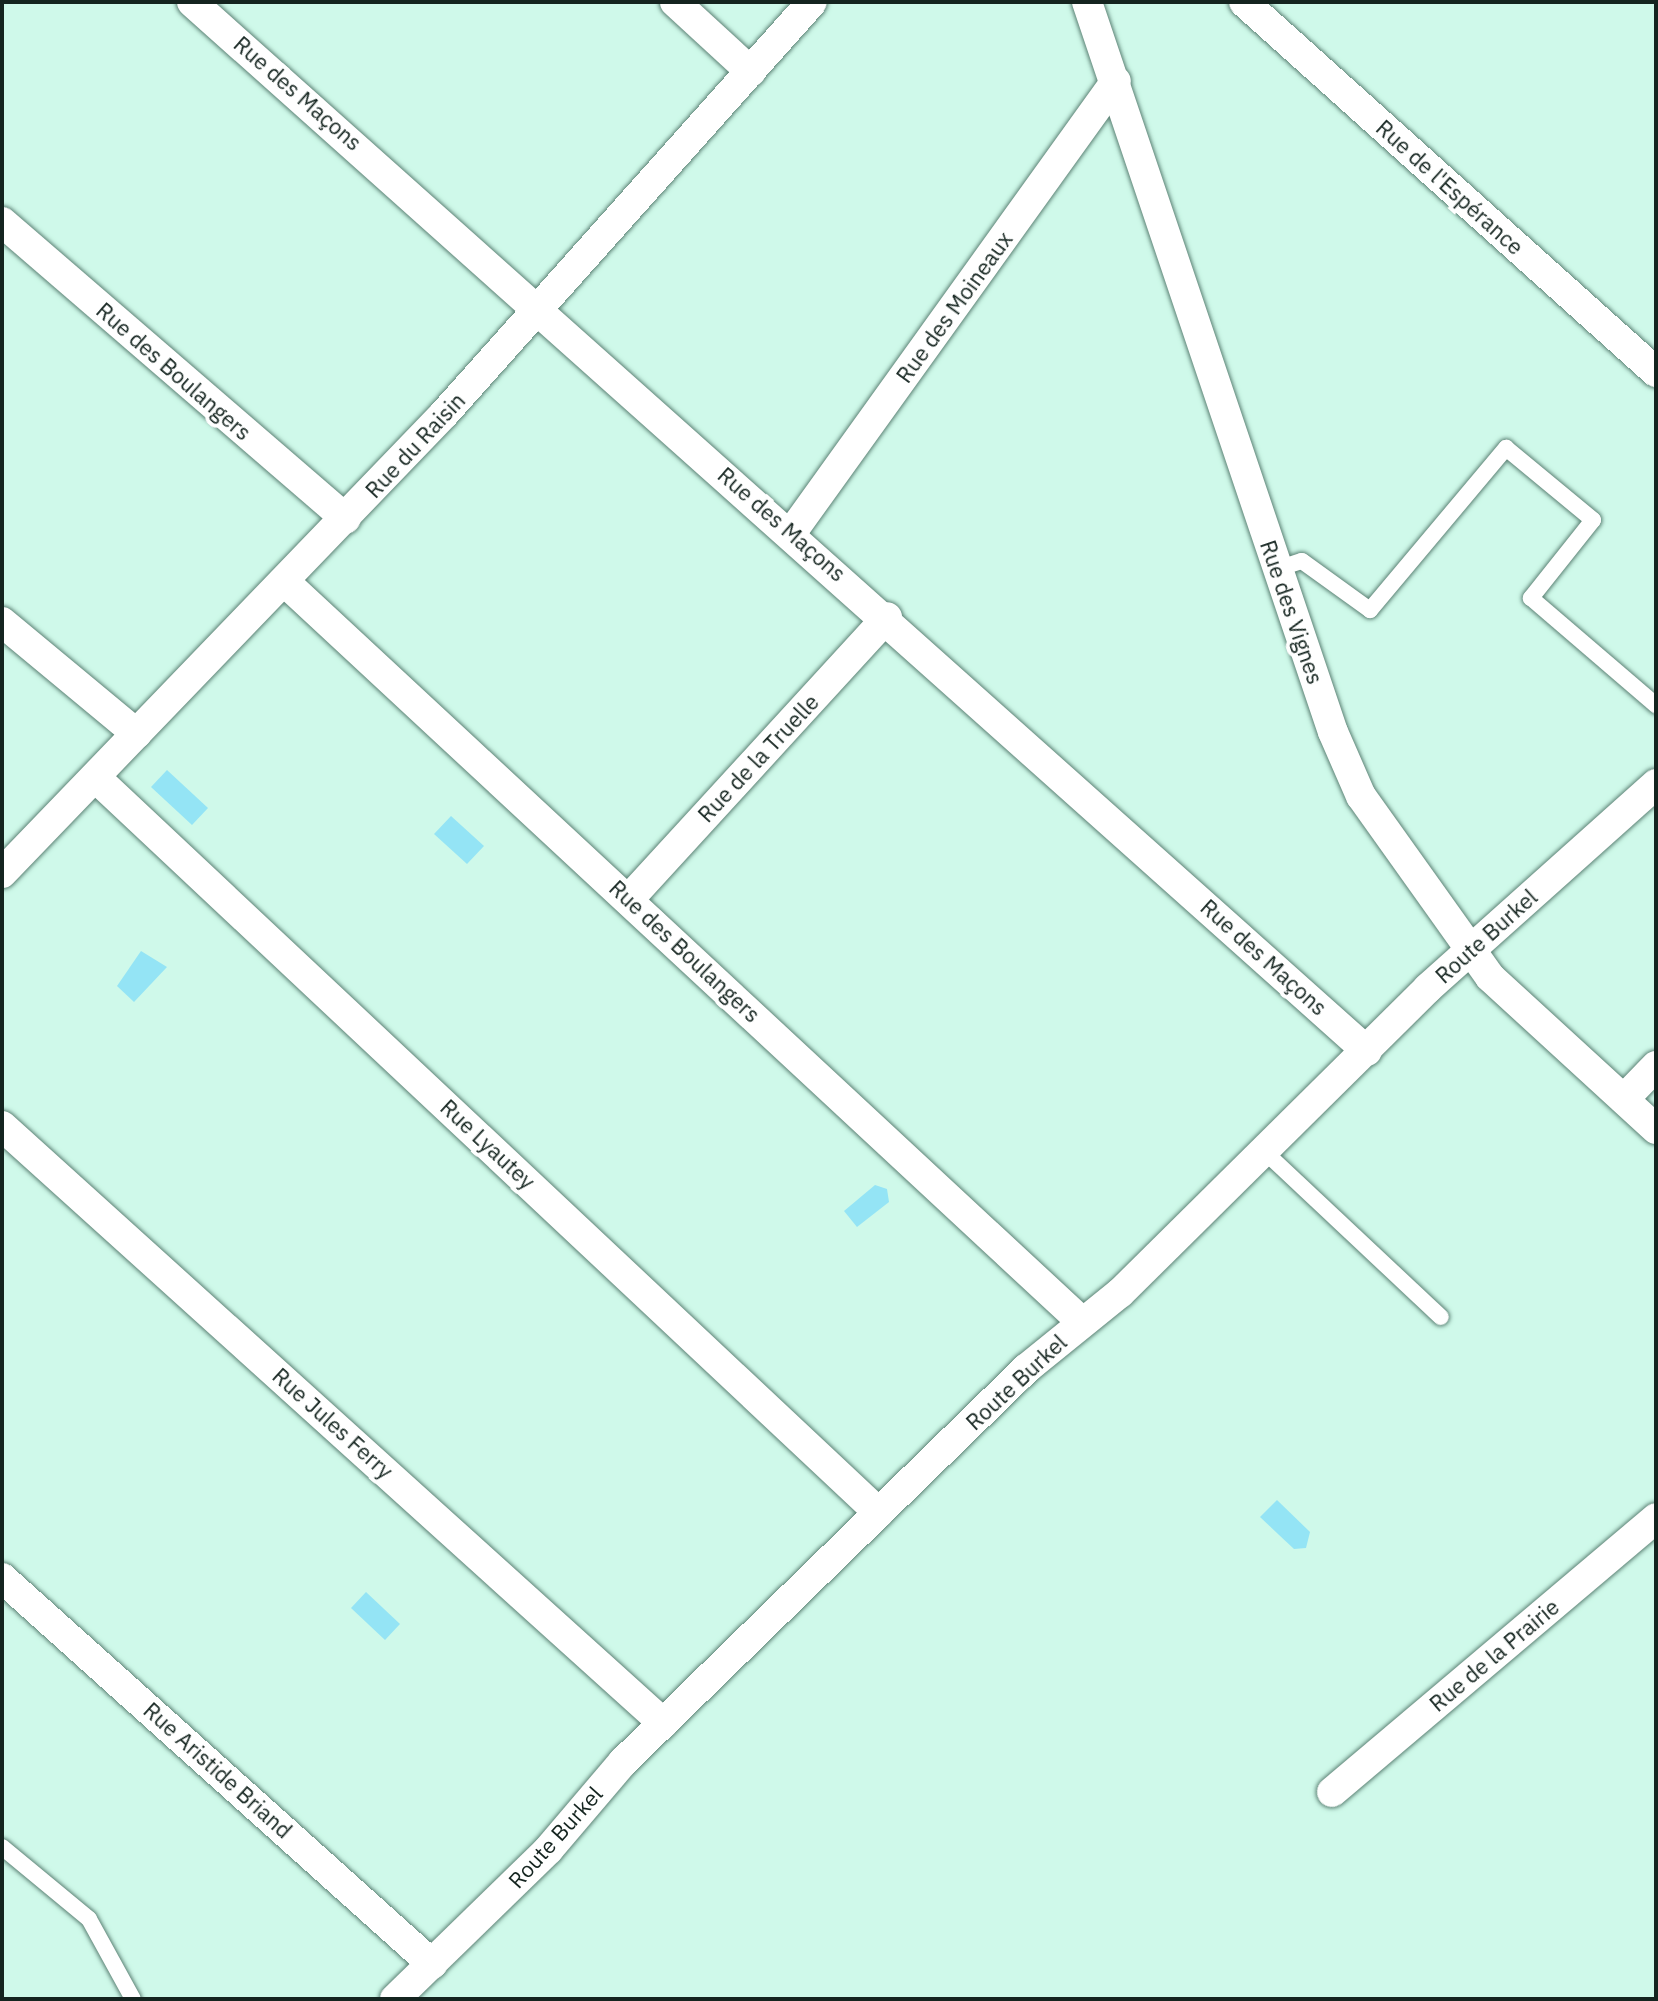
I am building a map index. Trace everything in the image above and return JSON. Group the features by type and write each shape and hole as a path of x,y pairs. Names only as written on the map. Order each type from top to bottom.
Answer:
{"street":[{"name":"Rue des Maçons","path":"192,2 792,532 1367,1051"},
{"path":"675,2 751,72"},
{"name":"Rue du Raisin","path":"2,873 346,519 539,309 812,2"},
{"name":"Rue des Vignes","path":"1087,2 1277,569 1361,796 1490,977 1656,1129"},
{"name":"Rue de l'Espérance","path":"1244,2 1656,372"},
{"name":"Rue des Moineaux","path":"792,532 1116,81"},
{"name":"Rue des Boulangers","path":"2,222 346,519"},
{"name":"Rue des Boulangers","path":"285,582 1082,1322"},
{"name":"Rue de la Truelle","path":"629,899 887,617"},
{"path":"2,622 137,734"},
{"name":"Rue Lyautey","path":"95,777 879,1513"},
{"name":"Route Burkel","path":"395,1999 548,1850 663,1723 879,1513 1265,1152 1472,948 1656,784"},
{"path":"1624,1099 1656,1066"},
{"name":"Rue Jules Ferry","path":"2,1126 663,1723"},
{"name":"Rue de la Prairie","path":"1332,1792 1656,1518"},
{"name":"Rue Aristide Briand","path":"2,1578 432,1964"}],"lane":[{"path":"1277,569 1302,561 1370,610 1506,448 1593,520 1531,598 1656,705"},
{"path":"1265,1152 1441,1317"},
{"path":"2,1847 89,1919 133,1999"}],"water":[{"path":"167,770 208,808 192,825 151,787"},
{"path":"451,816 484,846 467,864 434,834"},
{"path":"141,951 167,967 134,1002 117,986"},
{"path":"875,1185 887,1189 889,1202 857,1227 844,1211"},
{"path":"1277,1500 1310,1532 1306,1548 1294,1549 1260,1517"},
{"path":"366,1592 400,1624 385,1640 351,1608"}]}
